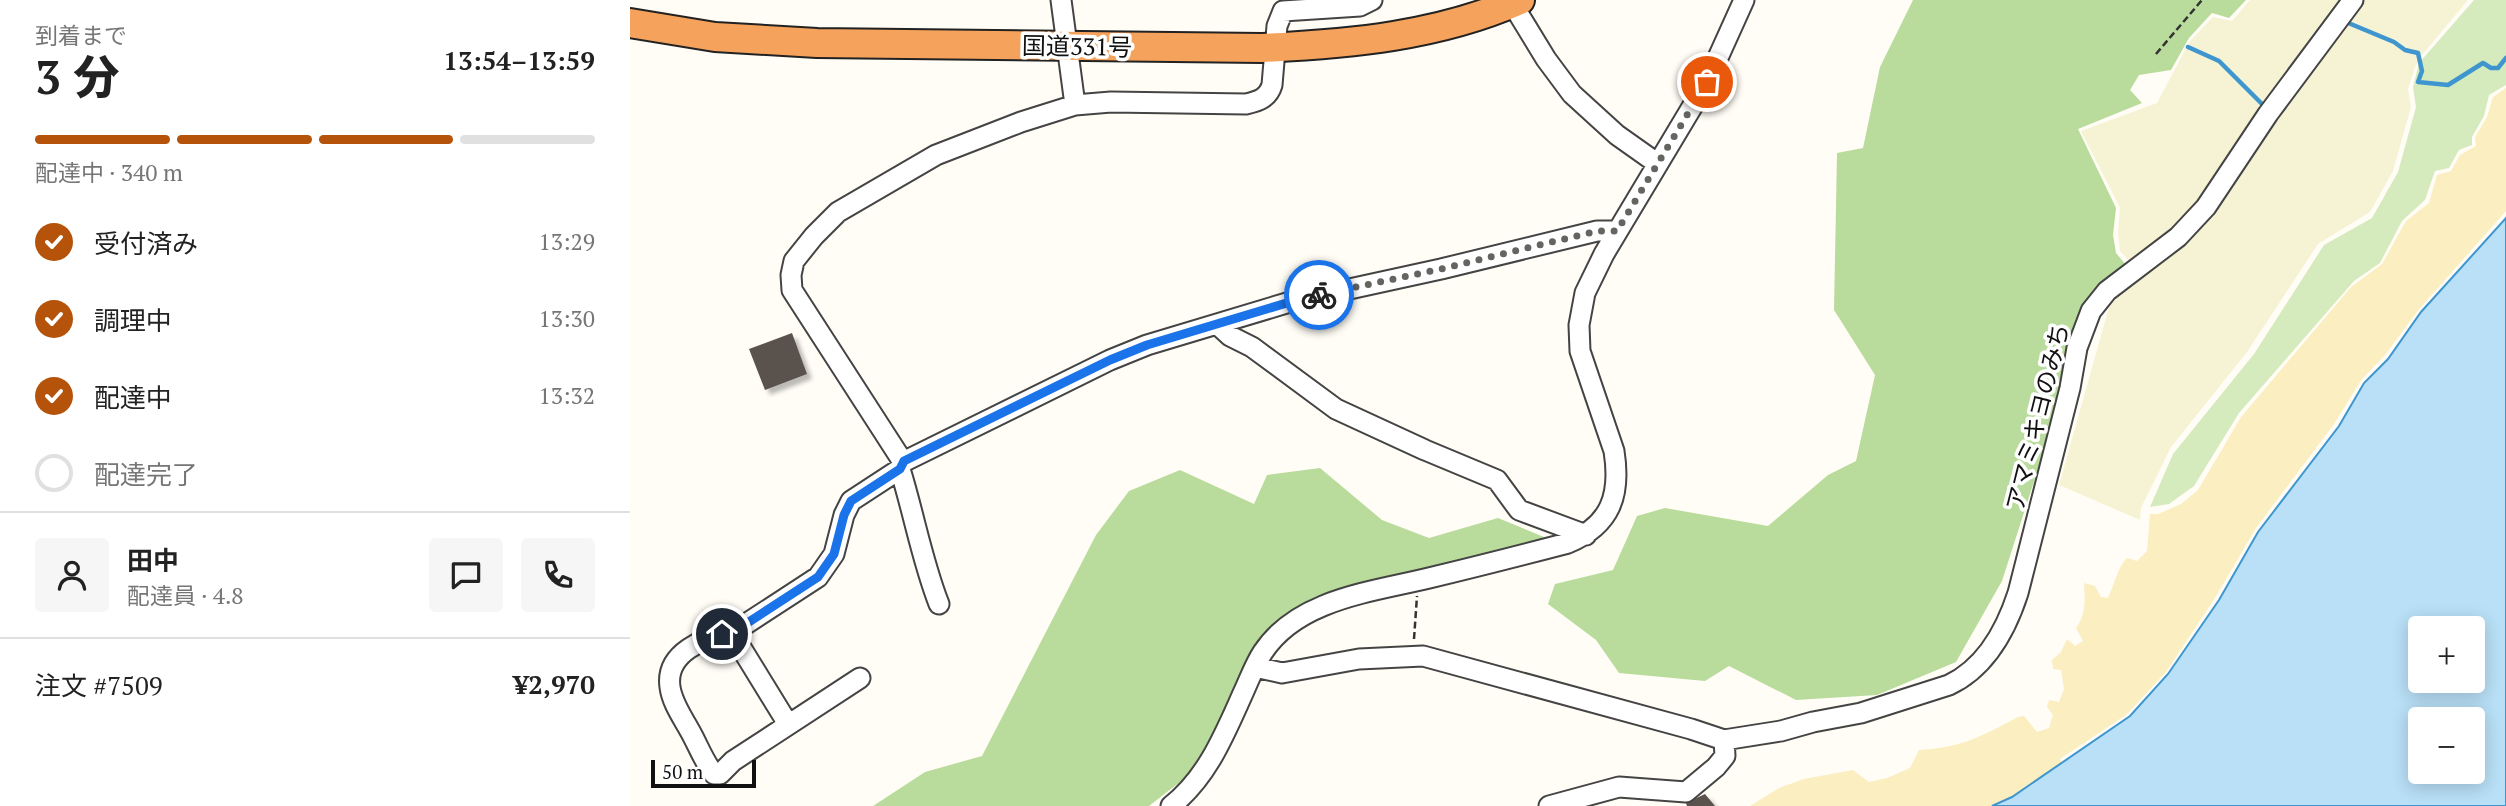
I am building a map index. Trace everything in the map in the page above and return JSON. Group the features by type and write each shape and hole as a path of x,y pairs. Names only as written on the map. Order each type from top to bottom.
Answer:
{"highway":[{"name":"国道331号","path":"630,23 668,31 764,41 1277,47 1335,44 1411,33 1477,16 1514,1"}],"street":[{"path":"1061,0 1075,105"},
{"path":"939,604 928,576 902,465 792,290 794,261 838,212 936,155 1021,122 1075,105 1111,102 1255,102 1269,93 1277,47 1278,18 1283,11 1360,6 1372,0"},
{"path":"1171,806 1185,795 1206,769 1262,653 1282,630 1298,618 1322,607 1380,589 1544,549 1586,535 1601,521 1613,501 1617,466 1583,365 1578,338 1585,293 1617,231 1707,82 1744,0"},
{"name":"アマミキヨのみち","path":"1724,740 1781,731 1861,713 1949,685 1960,680 1983,661 2007,621 2018,593 2070,388 2077,348 2091,311 2107,290 2178,237 2207,207 2267,114 2353,0"},
{"path":"1514,1 1546,59 1572,94 1617,135 1658,164"},
{"path":"860,678 733,761 720,774 714,774 672,696 670,676 680,655 707,639 732,633 818,577 834,554 844,515 851,501 902,465 1110,360 1147,345 1290,302 1597,231 1617,231"},
{"path":"1218,325 1336,409 1497,480 1518,510 1586,535"},
{"path":"732,633 788,724"},
{"path":"1255,667 1282,673 1359,659 1412,656 1444,660 1724,740 1725,756 1686,792 1619,787 1549,806"}],"path":[{"path":"2156,54 2202,0"},
{"path":"1412,656 1418,590"}],"shaded area":[{"path":"2250,0 2346,0 2199,206 2131,263 2120,251 2120,208 2081,131 2157,103 2190,41 2213,17 2232,21"},
{"path":"2363,0 2468,0 2415,67 2408,89 2411,107 2393,171 2370,212 2318,244 2247,352 2171,447 2141,508 2140,520 2059,485 2109,307 2275,120"}],"green space":[{"path":"1913,0 2246,0 2229,18 2212,13 2189,38 2171,70 2139,75 2130,90 2142,103 2078,129 2116,208 2113,235 2116,253 2126,265 2102,282 2087,306 2065,385 2002,581 1956,662 1877,695 1796,700 1729,666 1705,681 1619,673 1596,640 1548,604 1555,584 1613,570 1637,516 1665,508 1768,526 1828,475 1856,461 1875,375 1834,310 1837,153 1863,148 1880,67"},
{"path":"2474,0 2506,0 2506,85 2489,95 2484,116 2472,137 2472,145 2459,150 2449,168 2435,171 2425,200 2402,221 2380,263 2354,281 2239,413 2194,486 2169,504 2150,507 2173,454 2254,354 2324,245 2372,218 2398,172 2416,107 2413,87 2419,63"},
{"path":"1320,468 1382,520 1429,538 1498,518 1551,540 1345,590 1298,608 1260,640 1194,771 1149,806 873,806 925,772 982,756 1096,535 1129,491 1180,470 1254,504 1267,475"}],"sand":[{"path":"2506,88 2506,211 2420,308 2385,355 2362,379 2334,424 2256,528 2215,598 2166,672 2126,715 2060,759 2062,763 2012,797 1992,806 1750,806 1779,788 1804,779 1853,770 1869,782 1887,778 1910,768 1919,750 1947,747 1971,740 2018,717 2024,716 2037,732 2049,728 2053,715 2047,707 2049,700 2059,702 2064,689 2061,670 2053,669 2052,660 2061,652 2067,639 2075,646 2083,641 2076,628 2085,601 2084,583 2095,586 2101,597 2108,598 2127,558 2137,561 2147,551 2150,514 2158,514 2181,504 2198,490 2241,417 2351,287 2382,264 2406,221 2429,203 2437,175 2451,171 2460,155 2476,146 2475,137 2487,117 2493,97"}],"water":[{"path":"2506,218 2506,806 1992,806 2012,797 2130,716 2168,674 2219,600 2258,532 2339,426 2364,383 2388,359 2421,312"}],"building":[{"path":"792,333 807,374 765,390 749,349"},
{"path":"1705,794 1715,806 1687,806 1686,803"}],"waterway":[{"path":"2346,22 2394,42 2405,50 2418,53 2422,71 2418,82 2448,85 2483,63 2491,68 2498,68 2506,58"},
{"path":"2188,47 2219,61 2265,107"}],"way so far":[{"path":"1319,295 1597,231 1617,231 1707,82"}],"route":[{"path":"722,634 732,633 818,577 834,554 844,515 851,501 900,469 904,461 1110,360 1147,345 1319,295"}]}
